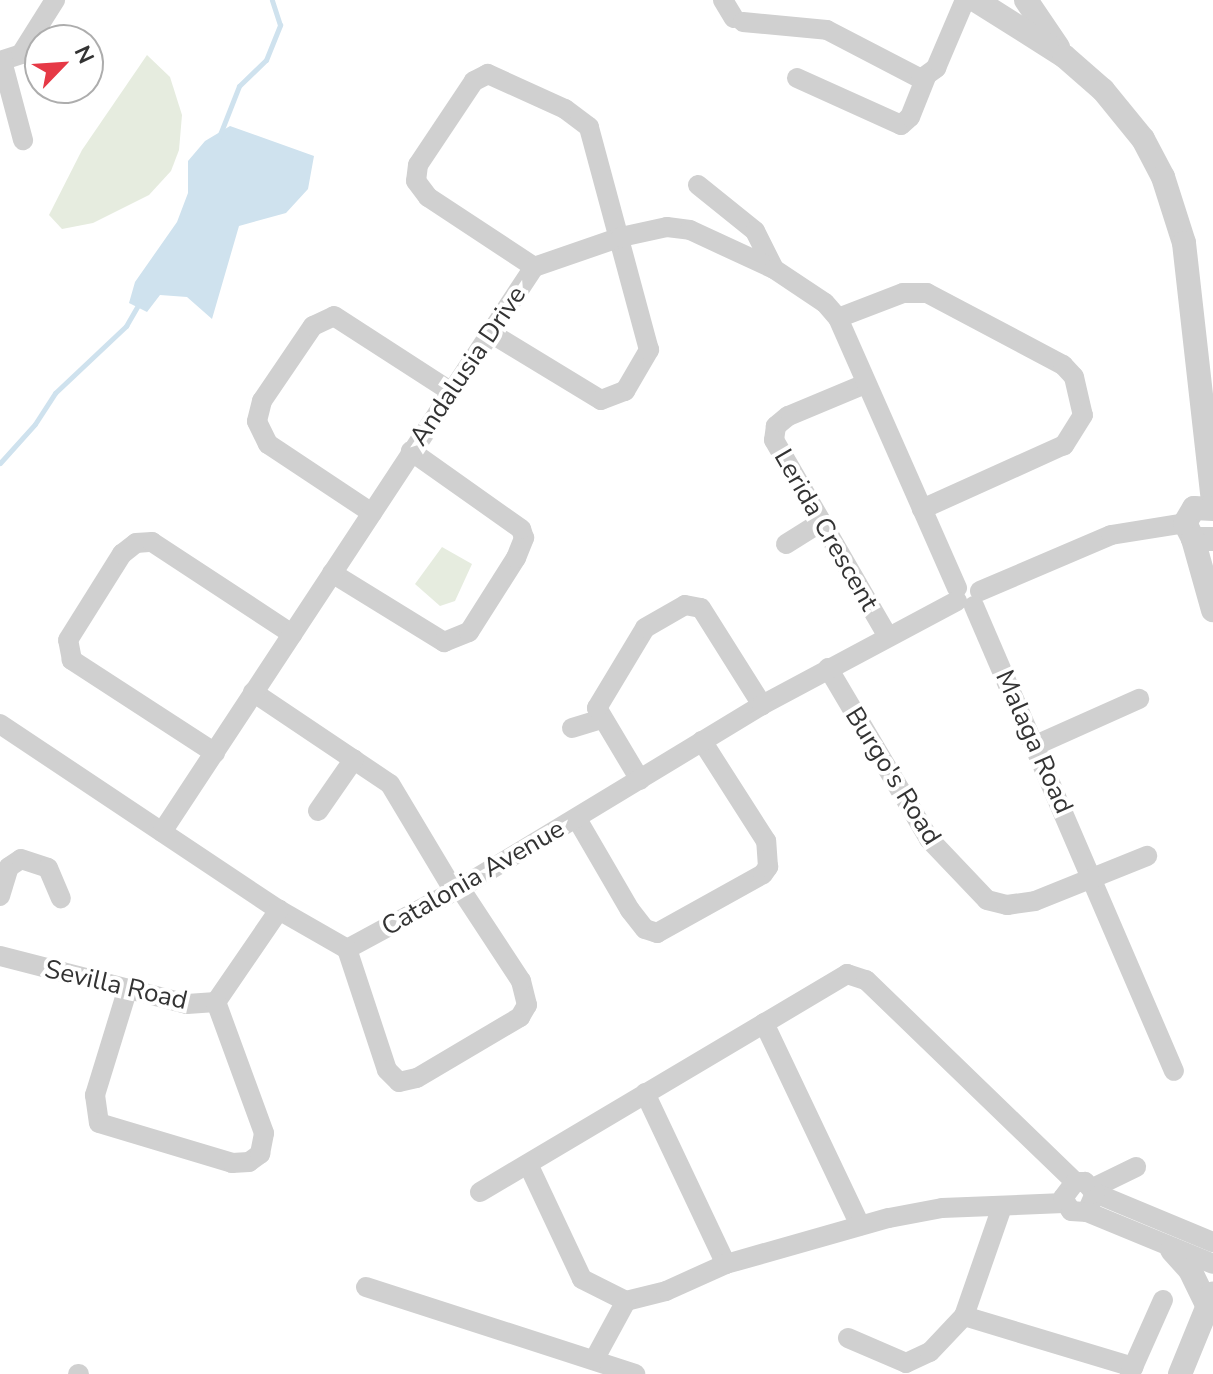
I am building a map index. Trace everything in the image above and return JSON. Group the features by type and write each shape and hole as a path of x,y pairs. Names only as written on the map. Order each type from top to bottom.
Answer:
{"street":[{"path":"23,140 1,61 21,54 55,0"},
{"path":"797,78 901,125 910,117 926,77 936,68 973,0 1064,56 1103,90 1143,139 1177,215 1191,286 1203,514 1213,610"},
{"path":"1026,0 1064,56"},
{"path":"733,13 827,30 915,78 926,77"},
{"path":"489,332 595,398 617,397 639,374 649,350 589,127 508,80 479,77 418,165 416,181 421,193 534,267"},
{"path":"698,185 755,231 774,269"},
{"name":"Andalusia Drive","path":"162,832 534,267 621,237 667,227 690,230 774,269 805,288 838,318 922,509 967,597"},
{"path":"838,318 903,293 927,293 1063,365 1074,377 1083,415 1064,445 922,509"},
{"path":"372,513 268,444 257,421 262,401 313,326 334,316 450,391"},
{"name":"Lerida Crescent","path":"865,384 788,416 773,432 779,453 887,635"},
{"path":"332,573 444,642 469,632 516,558 524,538 521,529 411,451"},
{"name":"Catalonia Avenue","path":"347,949 457,890 762,705 887,635 1111,535 1203,514"},
{"path":"786,544 820,523"},
{"path":"215,753 72,660 68,640 122,554 141,541 161,546 292,634"},
{"name":"Malaga Road","path":"967,597 1036,745 1174,1071"},
{"path":"640,780 601,719 599,699 640,633 685,605 706,612 762,705"},
{"name":"Burgo's Road","path":"828,668 929,839 979,894 993,903 1019,905 1094,878"},
{"path":"0,724 279,910 347,949 387,1070 399,1082 417,1078 520,1017 528,1001 396,792 354,759 253,692"},
{"path":"1036,745 1139,699"},
{"path":"572,728 601,719"},
{"path":"577,819 630,910 645,929 657,933 763,874 768,867 766,841 702,741"},
{"path":"318,811 354,759"},
{"path":"1094,878 1147,856"},
{"path":"0,896 9,867 21,859 48,868 61,898"},
{"name":"Sevilla Road","path":"0,956 187,1004 216,1002 279,910"},
{"path":"480,1192 847,974 861,976 1088,1194 1168,1249 1190,1270 1211,1300 1180,1374"},
{"path":"127,991 95,1095 99,1123 232,1163 249,1162 260,1154 264,1133 216,1002"},
{"path":"764,1023 860,1225"},
{"path":"645,1093 726,1264"},
{"path":"528,1164 582,1279 626,1301 666,1291 726,1264 860,1225 942,1208 1064,1203 1076,1214 1088,1194 1136,1167"},
{"path":"1088,1194 1171,1221 1213,1242"},
{"path":"848,1338 904,1368 922,1359 964,1316 1002,1207"},
{"path":"1168,1249 1171,1221"},
{"path":"1168,1249 1213,1264"},
{"path":"366,1287 635,1374"},
{"path":"964,1316 1131,1371 1163,1300"},
{"path":"594,1360 626,1301"}],"shaded area":[{"path":"147,55 170,77 182,115 179,150 171,171 149,195 93,223 62,229 49,215 82,150"},
{"path":"442,547 472,564 455,601 440,606 415,584"}],"water":[{"path":"230,126 314,156 308,189 286,213 239,226 212,319 187,297 160,295 147,312 129,303 135,282 177,222 188,193 188,161 205,141"}],"waterway":[{"path":"219,137 239,86 266,60 280,25 272,0"},
{"path":"0,463 35,424 55,393 126,326 140,302"}]}
